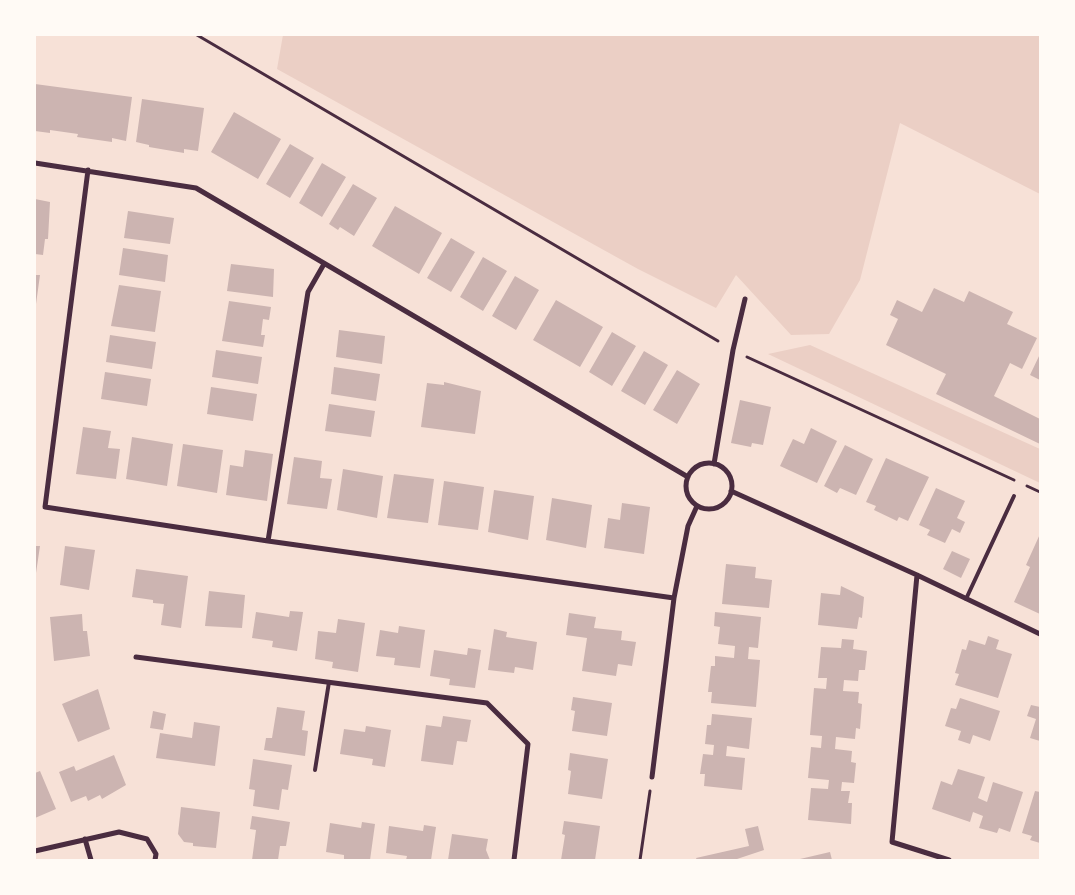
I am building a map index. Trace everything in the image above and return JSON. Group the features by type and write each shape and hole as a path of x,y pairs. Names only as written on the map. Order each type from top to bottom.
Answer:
{"street":[{"path":"35,163 196,188 688,477"},
{"path":"88,170 45,507 268,541 674,598"},
{"path":"268,541 308,292 324,264"},
{"path":"714,464 733,350 745,299"},
{"path":"714,464 727,472 730,479 730,492 726,501 720,506 704,509 697,506 686,490 688,477 698,466 714,464"},
{"path":"730,492 917,575 1040,634"},
{"path":"652,777 674,598 688,526 697,506"},
{"path":"917,575 892,842 949,860"},
{"path":"136,656 486,703 528,744 514,860"},
{"path":"35,851 119,832 147,839 156,854 155,860"},
{"path":"85,839 90,860"}],"lane":[{"path":"966,599 1014,496"},
{"path":"315,770 329,682"}],"path":[{"path":"197,35 733,350 1040,492"},
{"path":"640,860 652,777"}],"shaded area":[{"path":"283,35 1040,35 1040,194 900,123 860,280 829,334 791,335 736,275 716,308 638,269 277,69"},
{"path":"810,345 1040,449 1040,483 768,354"}],"building":[{"path":"35,84 132,97 126,141 112,138 112,142 77,137 78,134 50,130 50,133 35,131"},
{"path":"142,99 204,108 198,151 184,149 184,153 149,147 149,145 136,142"},
{"path":"234,112 281,139 258,179 211,152"},
{"path":"290,144 314,158 290,198 266,184"},
{"path":"322,163 346,177 322,217 299,203"},
{"path":"353,184 377,198 354,236 340,227 338,230 329,224"},
{"path":"35,199 50,202 48,239 45,239 43,255 35,254"},
{"path":"395,206 442,233 419,274 372,246"},
{"path":"128,211 174,218 170,244 124,238"},
{"path":"451,238 475,252 451,292 427,278"},
{"path":"123,248 168,255 165,282 119,275"},
{"path":"483,257 507,271 483,311 460,297"},
{"path":"231,264 274,269 273,297 227,291"},
{"path":"35,275 40,275 36,304 35,304"},
{"path":"515,276 539,290 516,330 492,316"},
{"path":"119,285 161,291 155,332 111,326"},
{"path":"934,288 964,302 969,291 1013,312 1007,324 1037,338 1022,369 1010,363 994,396 1040,419 1040,444 936,394 946,374 886,345 898,319 890,315 897,300 922,312"},
{"path":"556,300 603,327 580,367 533,340"},
{"path":"229,301 271,307 269,320 263,319 261,335 265,335 263,347 222,341"},
{"path":"339,330 385,336 382,364 336,357"},
{"path":"612,332 636,346 612,386 589,372"},
{"path":"110,335 156,342 152,369 106,362"},
{"path":"216,350 262,357 258,384 212,377"},
{"path":"644,351 668,365 645,405 621,391"},
{"path":"1040,354 1040,380 1030,375"},
{"path":"334,367 380,374 376,401 331,394"},
{"path":"677,370 700,384 677,424 653,410"},
{"path":"105,372 151,379 147,406 101,399"},
{"path":"444,382 481,391 475,434 421,427 427,383 444,385"},
{"path":"211,387 257,394 253,421 207,414"},
{"path":"740,400 771,407 763,445 752,443 751,447 731,443"},
{"path":"329,404 375,411 371,437 325,431"},
{"path":"83,427 111,431 108,448 120,449 116,479 76,474"},
{"path":"811,428 837,441 817,483 780,466 793,439 804,444"},
{"path":"132,437 173,444 167,486 126,479"},
{"path":"183,444 223,450 217,493 177,486"},
{"path":"845,445 873,459 856,495 840,488 837,493 824,486"},
{"path":"245,450 273,454 267,501 226,495 230,465 243,467"},
{"path":"294,457 322,461 320,478 332,479 327,509 287,504"},
{"path":"886,458 929,477 908,521 899,517 897,521 874,510 876,506 866,502"},
{"path":"343,469 383,476 377,518 337,510"},
{"path":"394,474 434,479 428,523 387,518"},
{"path":"444,481 484,487 478,530 438,525"},
{"path":"936,488 965,501 957,518 965,522 960,533 952,529 945,543 927,535 930,530 919,525"},
{"path":"494,490 534,496 528,540 488,532"},
{"path":"552,498 592,505 586,548 546,540"},
{"path":"622,503 650,507 644,554 604,548 608,518 620,520"},
{"path":"1040,534 1040,614 1014,602 1030,567 1026,565"},
{"path":"35,546 40,546 36,573 35,573"},
{"path":"65,546 95,550 89,590 60,585"},
{"path":"952,551 970,559 961,578 943,569"},
{"path":"726,564 756,567 755,578 772,580 769,608 722,604"},
{"path":"136,569 188,576 181,628 161,625 164,604 153,603 153,600 132,597"},
{"path":"841,586 864,597 862,618 859,617 857,629 818,625 821,593 840,595"},
{"path":"209,591 245,595 242,628 205,626"},
{"path":"290,611 303,612 297,651 272,647 273,641 252,638 256,612 289,617"},
{"path":"715,612 761,617 758,648 749,647 748,659 760,660 756,707 711,703 712,692 708,692 711,666 715,666 715,656 734,658 735,646 718,644 720,627 714,626"},
{"path":"569,613 596,617 594,628 622,631 621,640 636,642 632,666 618,664 616,676 582,671 587,638 566,635"},
{"path":"82,614 83,631 87,631 90,656 54,661 50,617"},
{"path":"338,619 365,623 358,672 332,668 333,662 315,659 318,631 336,633"},
{"path":"399,626 425,630 420,668 394,665 395,658 376,656 380,630 398,633"},
{"path":"494,629 507,632 506,637 537,642 533,670 515,667 514,673 488,670"},
{"path":"988,636 999,640 996,649 1012,654 998,698 955,685 959,674 955,673 962,649 966,650 969,640 985,645"},
{"path":"842,639 854,640 853,649 867,651 865,670 859,670 858,681 844,680 843,691 859,692 858,703 862,704 860,729 856,728 855,739 836,737 835,749 852,751 851,762 856,763 854,783 842,782 841,791 850,791 848,803 852,803 851,824 808,820 811,788 828,789 829,780 808,778 811,747 821,748 822,736 810,735 814,688 826,689 827,678 818,678 821,647 841,648"},
{"path":"468,648 481,650 475,688 449,685 450,679 430,676 434,650 467,655"},
{"path":"98,689 110,729 78,742 62,704"},
{"path":"573,697 612,703 607,736 572,731 575,711 571,710"},
{"path":"960,698 1000,711 990,741 973,735 970,744 958,740 961,731 945,726 951,708 956,709"},
{"path":"1031,705 1040,707 1040,741 1030,738 1036,719 1027,716"},
{"path":"277,707 305,711 302,730 308,731 305,756 264,750 266,738 272,738"},
{"path":"153,711 166,714 163,730 150,728"},
{"path":"712,714 752,718 749,749 727,746 726,756 745,758 742,790 704,786 705,774 700,774 703,754 713,755 714,745 705,744 707,725 711,725"},
{"path":"443,716 471,720 467,742 457,741 453,765 421,761 426,725 441,727"},
{"path":"194,722 220,726 215,766 156,758 160,733 192,738"},
{"path":"366,726 391,730 385,767 372,765 373,759 340,754 344,729 365,732"},
{"path":"570,753 608,759 602,799 568,794 571,771 568,770"},
{"path":"114,755 126,785 102,799 100,795 88,801 86,796 71,802 59,772 74,766 76,771"},
{"path":"253,759 292,765 288,790 282,789 279,810 253,806 255,790 249,789"},
{"path":"958,769 985,777 978,798 987,802 993,782 1023,792 1010,832 999,828 997,833 979,828 983,816 973,812 970,822 932,809 941,781 952,785"},
{"path":"40,771 56,809 35,818 35,773"},
{"path":"1035,791 1040,792 1040,843 1030,840 1032,836 1022,833"},
{"path":"181,807 220,812 216,848 193,846 193,843 184,842 178,834"},
{"path":"252,816 290,822 286,846 280,846 278,860 252,860 256,830 250,829"},
{"path":"564,821 600,826 595,860 561,860 565,835 562,834"},
{"path":"362,822 375,824 370,860 344,860 344,855 326,852 330,823 361,828"},
{"path":"424,825 436,827 431,860 406,860 407,856 386,853 389,826 423,831"},
{"path":"758,826 764,850 734,860 697,860 696,858 749,846 745,829"},
{"path":"452,834 488,839 486,850 490,860 448,860"},
{"path":"830,852 832,860 800,860 800,859"}]}
